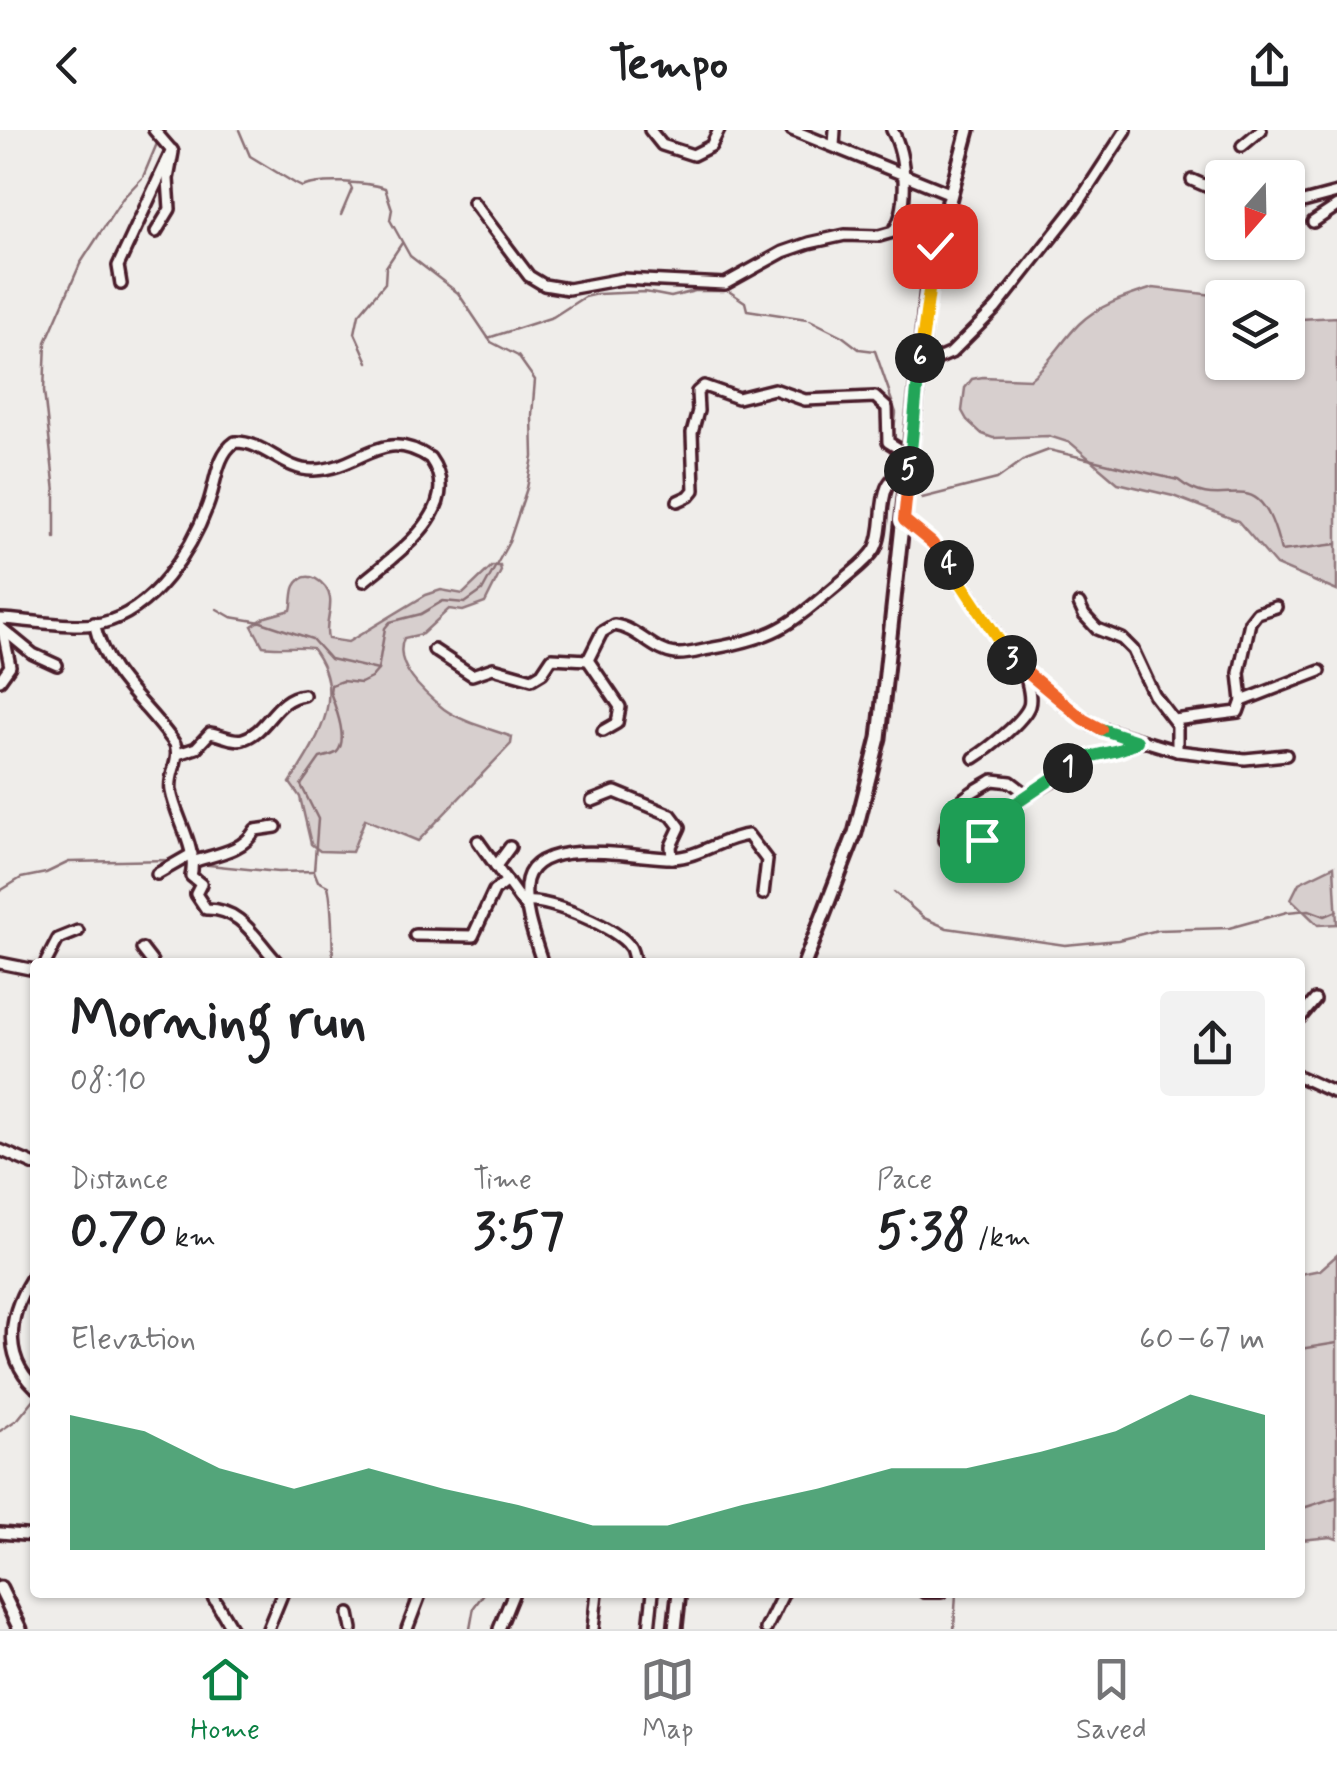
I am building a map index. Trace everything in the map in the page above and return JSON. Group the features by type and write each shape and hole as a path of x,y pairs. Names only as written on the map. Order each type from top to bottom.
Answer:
{"main road":[{"path":"807,958 850,848 871,779 884,704 904,520 903,471 929,276 968,130"},
{"path":"0,1588 20,1629"},
{"path":"675,1629 678,1598"}],"street":[{"path":"154,130 172,150 168,179 170,210 156,232"},
{"path":"650,130 662,145 693,155 711,146 718,130"},
{"path":"792,130 949,192"},
{"path":"834,130 834,146"},
{"path":"473,202 526,273 544,285 568,289 622,279 725,284 783,252 809,243 844,235 879,236 893,232 900,219 905,175 902,152 892,130"},
{"path":"919,367 952,353 996,308 1078,205 1126,130"},
{"path":"1242,146 1261,130"},
{"path":"121,284 118,266 172,150"},
{"path":"1192,180 1205,186"},
{"path":"1305,201 1337,193"},
{"path":"1313,222 1337,206"},
{"path":"678,501 694,490 692,433 697,394 704,386 738,398 774,389 804,400 875,397 887,408 888,440 906,449"},
{"path":"1,626 94,624 135,608 181,558 207,508 223,454 235,442 252,444 292,466 310,470 347,464 368,451 392,444 430,458 440,479 438,504 415,537 364,581"},
{"path":"588,660 602,632 614,625 631,630 663,650 682,654 762,639 788,626 868,559 879,538 883,498 890,480 903,471"},
{"path":"904,520 939,550 1024,673 1090,725 1177,751 1245,759 1286,755"},
{"path":"1079,604 1098,629 1122,639 1133,650 1154,696 1178,729 1177,751"},
{"path":"1174,720 1192,715 1235,714 1242,700 1239,673 1250,622 1257,613 1276,607"},
{"path":"94,624 113,672 172,739 178,754 170,788 191,861 191,876 200,884 196,894 206,908 221,908 239,918 279,958"},
{"path":"1,626 32,654 57,665"},
{"path":"0,680 10,666 1,626"},
{"path":"434,650 472,675 493,668 532,680 552,658 588,660"},
{"path":"588,660 620,708 617,723 603,730"},
{"path":"1242,700 1320,670"},
{"path":"974,758 1028,710 1024,673"},
{"path":"178,754 193,750 210,734 244,738 260,728 281,703 304,695"},
{"path":"962,858 968,845 982,840 1006,820 1016,804 1076,761 1137,741"},
{"path":"944,840 954,807 993,780 1011,782 1028,795"},
{"path":"592,800 615,792 671,815 680,826 670,846 672,858"},
{"path":"157,874 174,864 233,850 249,841 255,830 276,827"},
{"path":"541,958 526,888 530,872 549,857 572,853 672,858 748,835 767,860 764,894"},
{"path":"478,841 527,906"},
{"path":"496,866 510,848"},
{"path":"415,935 473,936 494,891 507,881"},
{"path":"527,906 548,902 597,924 627,943 633,958"},
{"path":"48,958 58,939 78,931"},
{"path":"812,945 814,958"},
{"path":"142,948 149,958"},
{"path":"0,963 30,969"},
{"path":"1305,1012 1315,1000"},
{"path":"1305,1079 1333,1092"},
{"path":"0,1150 30,1162"},
{"path":"30,1281 14,1307 11,1329 16,1365 30,1381"},
{"path":"0,1534 30,1536"},
{"path":"214,1598 232,1629"},
{"path":"268,1629 281,1598"},
{"path":"407,1629 419,1598"},
{"path":"500,1629 512,1598"},
{"path":"593,1629 596,1598"},
{"path":"649,1629 652,1598"},
{"path":"766,1629 781,1598"},
{"path":"349,1614 352,1629"}],"shaded area":[{"path":"1153,288 1205,294 1205,380 1305,380 1305,319 1337,317 1337,591 1276,565 1238,521 1173,496 1118,483 1071,443 1049,436 993,438 967,420 962,411 965,388 972,379 1030,379 1087,317"},
{"path":"492,566 500,566 501,571 485,603 463,611 449,609 422,634 404,638 402,658 412,678 444,709 512,737 511,744 418,841 365,819 352,852 320,851 311,844 300,797 290,783 325,718 328,683 323,666 312,648 263,646 252,626 266,617 291,610 295,586 310,577 321,582 330,598 328,639 348,642 426,595 441,590 463,594"},
{"path":"1334,866 1337,924 1318,925 1291,899 1299,883"},
{"path":"1337,1255 1337,1539 1305,1540 1305,1273 1320,1270"}],"waterway":[{"path":"239,130 250,156 302,187 343,182 385,188 392,209 390,220 410,256 458,293 491,342 518,356 535,380 533,457 527,488 509,542 482,591 465,603 443,601 421,614 390,622 385,628 378,670 371,678 361,683 342,681 331,685 341,731 340,747 336,753 320,758 301,785 318,819 314,871 318,881 328,886 333,958"},
{"path":"55,538 55,492 44,391 46,342 80,264 123,198 143,177 158,141"},
{"path":"341,215 352,189 350,185"},
{"path":"368,362 355,333 359,314 385,283 386,267 402,243"},
{"path":"488,338 553,317 584,297 597,294 645,292 671,297 695,291 724,291"},
{"path":"730,292 745,302 747,310 807,319"},
{"path":"810,320 859,349 875,351 890,394"},
{"path":"890,396 896,413 893,438"},
{"path":"888,468 891,450"},
{"path":"922,498 997,479 1025,459 1049,450 1178,480 1212,494 1251,496 1262,504 1272,521 1281,551 1337,544"},
{"path":"217,609 231,617 261,622 312,639 330,659 378,670"},
{"path":"0,891 21,878 46,873 69,862 171,860"},
{"path":"199,864 278,872 314,871"},
{"path":"894,892 924,918 947,928 1065,945 1118,940 1158,930 1229,928 1287,912 1309,910 1325,916 1337,911"},
{"path":"1305,1348 1337,1343"},
{"path":"0,1431 18,1419 30,1404"},
{"path":"1305,1507 1337,1497"},
{"path":"470,1629 474,1607 481,1598"},
{"path":"954,1629 956,1598"}],"route":[{"path":"935,246 926,298 904,520 939,550 1008,656 1024,673 1090,725 1137,741 1076,761 1018,802 1006,820 982,840"}]}
